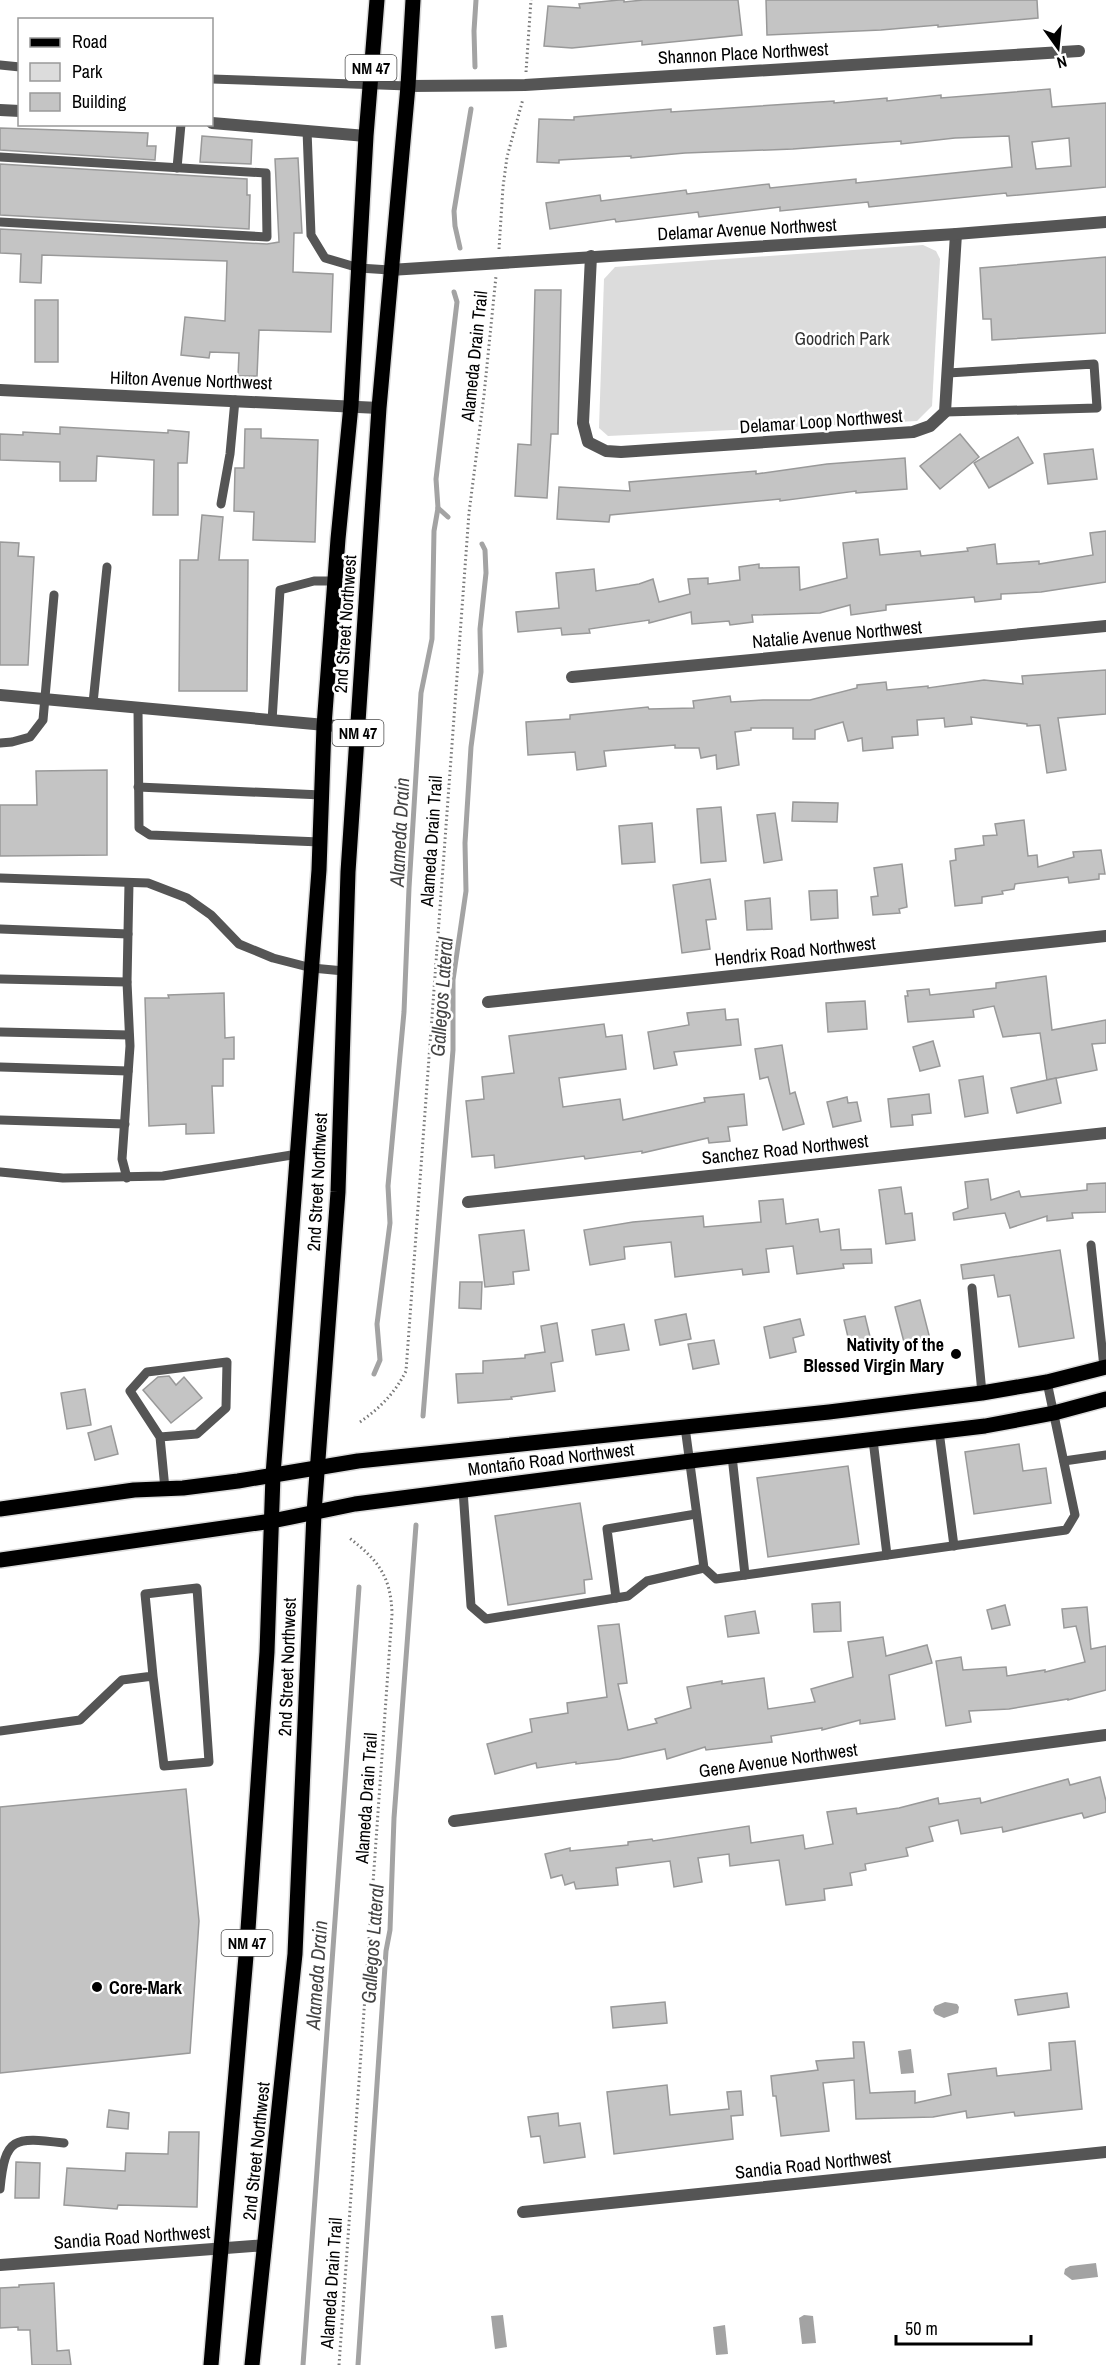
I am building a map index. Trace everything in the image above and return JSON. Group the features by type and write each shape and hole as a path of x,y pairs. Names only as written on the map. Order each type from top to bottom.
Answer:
{"main road":[{"name":"2nd Street Northwest","path":"211,2365 249,1921 267,1652 273,1475 312,968 324,726 351,405 366,136 377,0"},
{"name":"2nd Street Northwest","path":"252,2365 295,1954 314,1513 338,1192 344,972 358,728 390,270 408,86 413,0"},
{"name":"Montaño Road Northwest","path":"0,1509 134,1490 165,1489 273,1475 358,1461 982,1393 1047,1382 1105,1367"},
{"name":"Montaño Road Northwest","path":"0,1560 272,1521 355,1504 985,1426 1054,1413 1106,1399"}],"street":[{"name":"Shannon Place Northwest","path":"408,86 536,84 1079,51"},
{"path":"0,110 18,111"},
{"path":"213,123 366,136"},
{"name":"Delamar Avenue Northwest","path":"390,270 956,234 1106,222"},
{"path":"945,412 956,234"},
{"name":"Delamar Loop Northwest","path":"591,256 584,423 588,442 606,452 913,432 930,426 945,412"},
{"name":"Hilton Avenue Northwest","path":"0,390 380,408"},
{"name":"Natalie Avenue Northwest","path":"572,677 1106,626"},
{"path":"0,695 358,728"},
{"name":"Hendrix Road Northwest","path":"488,1002 1106,936"},
{"name":"Sanchez Road Northwest","path":"468,1202 1106,1133"},
{"name":"Gene Avenue Northwest","path":"454,1821 1106,1735"},
{"name":"Sandia Road Northwest","path":"523,2212 1106,2152"},
{"name":"Sandia Road Northwest","path":"0,2265 266,2245"}],"lane":[{"path":"0,65 18,67"},
{"path":"213,79 408,86"},
{"path":"177,168 181,126"},
{"path":"307,130 311,235 325,258 358,268 390,270"},
{"path":"0,157 266,173 267,237 0,222"},
{"path":"945,412 1097,408 1094,364 948,373"},
{"path":"221,504 230,454 235,400"},
{"path":"93,703 107,567"},
{"path":"272,721 280,590 314,581 335,581"},
{"path":"0,742 12,742 30,737 43,720 54,595"},
{"path":"138,707 139,828 150,835 320,842"},
{"path":"138,787 322,795"},
{"path":"0,878 148,883 187,898 211,915 239,944 273,958 312,968 344,972"},
{"path":"127,1178 122,1159 129,1035 127,982 129,883"},
{"path":"0,929 128,934"},
{"path":"0,980 127,982"},
{"path":"0,1032 129,1035"},
{"path":"0,1067 128,1071"},
{"path":"0,1120 125,1124"},
{"path":"0,1172 63,1178 163,1176 298,1154"},
{"path":"1091,1245 1105,1367"},
{"path":"972,1288 982,1393"},
{"path":"160,1437 197,1434 226,1408 227,1362 147,1372 130,1391 160,1437 165,1489"},
{"path":"686,1427 704,1568 716,1579 1066,1530 1075,1515 1047,1382"},
{"path":"939,1431 954,1546"},
{"path":"873,1440 887,1555"},
{"path":"1064,1461 1106,1455"},
{"path":"732,1456 745,1575"},
{"path":"463,1490 471,1606 486,1619 628,1596 647,1581 704,1568"},
{"path":"616,1598 607,1529 696,1514"},
{"path":"197,1588 209,1762 164,1766 153,1676 145,1594 197,1588"},
{"path":"0,1731 80,1719 122,1680 153,1676"},
{"path":"0,2189 3,2162 7,2151 13,2144 34,2139 64,2142"}],"path":[{"path":"526,69 531,0"},
{"path":"499,247 502,187 507,157 523,100"},
{"name":"Alameda Drain Trail","path":"360,1422 376,1411 392,1395 406,1371 469,513 484,395 495,280"},
{"name":"Alameda Drain Trail","path":"339,2365 393,1614 392,1598 386,1576 370,1555 348,1537"}],"green space":[{"name":"Goodrich Park","path":"923,245 936,251 940,259 932,406 917,421 608,436 599,428 604,279 615,267"}],"shaded area":[{"path":"945,2002 957,2004 958,2013 944,2018 935,2014 933,2010 935,2006"},
{"path":"911,2049 914,2073 901,2074 898,2051"},
{"path":"1096,2263 1098,2277 1072,2280 1064,2274 1065,2269 1070,2266"},
{"path":"503,2315 507,2347 495,2349 491,2316"},
{"path":"804,2315 813,2316 816,2343 802,2344 799,2318"},
{"path":"725,2325 728,2354 716,2355 713,2327"}],"building":[{"path":"624,0 624,2 738,0 742,35 642,45 642,41 572,48 544,46 548,6 580,8 579,4"},
{"path":"766,0 1037,0 1038,18 938,27 938,25 767,35"},
{"path":"1050,89 1052,107 1106,103 1106,187 1007,196 1006,193 869,207 868,202 780,211 780,207 699,217 698,212 616,222 615,219 550,229 546,203 600,195 601,201 686,190 687,194 769,184 770,188 856,179 856,183 1012,167 1009,136 955,138 901,144 901,141 631,158 631,156 559,160 559,163 537,162 539,119 574,120 574,117 671,109 671,112 887,98 887,101 941,95 941,98","holes":["1069,138 1071,166 1036,169 1032,142"]},
{"path":"0,128 148,133 147,146 156,146 155,160 0,150"},
{"path":"202,136 252,140 251,164 200,162"},
{"path":"298,158 302,233 294,233 293,272 333,274 331,332 259,330 257,376 238,376 239,353 210,352 209,358 181,355 185,317 225,321 227,261 42,255 41,283 20,282 21,254 0,253 0,229 267,244 279,242 275,159"},
{"path":"0,164 247,179 247,195 250,195 249,229 0,215"},
{"path":"1106,257 1106,333 992,340 991,319 983,319 980,268"},
{"path":"535,290 561,290 558,434 551,434 547,498 515,496 518,444 531,445"},
{"path":"35,300 58,300 58,362 35,362"},
{"path":"60,427 168,433 168,430 189,432 187,463 178,463 178,515 153,515 154,460 97,456 96,481 60,481 60,462 0,460 0,434 23,435 23,432 60,434"},
{"path":"245,429 261,429 261,438 318,440 315,542 253,540 254,512 234,511 235,468 244,468"},
{"path":"960,434 979,457 940,489 920,466"},
{"path":"1018,437 1033,463 989,488 974,463"},
{"path":"1093,449 1097,479 1048,484 1044,454"},
{"path":"905,458 907,489 856,493 856,491 780,501 780,499 610,515 609,522 557,519 559,487 630,491 629,482 756,471 756,474 827,464"},
{"path":"202,515 223,517 219,560 248,560 247,691 179,691 180,560 198,560"},
{"path":"1106,531 1106,582 1041,592 1001,594 1001,599 975,602 974,597 886,605 886,610 851,615 850,605 820,613 752,615 753,622 730,625 729,621 692,624 691,612 649,623 649,620 589,629 590,633 562,635 561,628 518,632 516,612 559,608 556,573 594,569 596,591 639,584 653,579 659,602 690,594 688,579 708,578 708,584 740,580 739,567 759,564 759,568 799,567 800,590 847,578 843,543 878,539 880,555 920,551 921,556 968,551 967,548 995,544 997,564 1039,561 1039,564 1093,555 1090,533"},
{"path":"0,542 19,543 18,556 34,557 28,665 0,665"},
{"path":"1106,670 1106,714 1058,718 1066,770 1047,773 1040,725 1027,726 1027,724 971,717 972,724 945,727 944,718 917,720 918,735 892,737 893,748 863,751 862,738 848,741 843,722 815,730 815,739 793,739 793,728 751,728 751,730 735,732 739,765 717,769 716,755 701,758 699,748 675,748 675,745 604,751 606,766 577,770 575,752 528,755 526,722 570,719 570,715 648,707 649,709 694,708 693,701 730,696 731,702 810,700 857,688 857,685 886,682 887,690 928,686 928,688 984,680 1023,684 1022,676"},
{"path":"107,770 107,855 0,856 0,805 37,805 36,771"},
{"path":"793,802 838,803 837,822 792,821"},
{"path":"721,807 726,861 701,863 697,809"},
{"path":"775,813 782,860 764,863 757,815"},
{"path":"1024,820 1028,856 1037,855 1038,867 1074,857 1073,852 1101,850 1105,874 1099,874 1099,879 1069,883 1068,877 1015,884 1014,889 1002,891 1003,894 982,897 982,903 955,906 950,861 956,860 955,849 984,845 983,836 997,835 995,824"},
{"path":"652,823 655,862 622,864 619,826"},
{"path":"902,864 907,907 899,909 900,913 873,915 871,897 878,896 874,868"},
{"path":"710,879 716,919 706,920 710,949 682,953 673,885"},
{"path":"837,890 838,918 811,920 809,891"},
{"path":"770,898 772,929 747,930 745,901"},
{"path":"1046,976 1052,1030 1106,1020 1106,1043 1092,1044 1097,1070 1047,1080 1040,1033 1003,1037 994,1006 973,1010 974,1017 908,1022 905,996 908,996 907,991 929,989 930,995 996,988 996,983"},
{"path":"224,993 225,1038 234,1037 234,1059 223,1059 223,1086 212,1086 214,1133 186,1134 186,1124 149,1126 145,998"},
{"path":"865,1001 867,1029 828,1032 826,1003"},
{"path":"725,1009 726,1020 738,1019 741,1045 674,1052 677,1065 654,1069 648,1032 689,1025 687,1013"},
{"path":"604,1024 606,1037 622,1035 626,1069 559,1078 563,1107 620,1099 623,1120 705,1102 704,1098 744,1094 747,1125 728,1127 730,1141 709,1143 708,1138 642,1153 642,1151 585,1159 584,1156 495,1168 494,1155 472,1157 466,1101 484,1099 482,1077 514,1073 509,1036"},
{"path":"933,1041 940,1066 920,1071 913,1047"},
{"path":"782,1045 790,1094 795,1092 804,1124 783,1130 768,1077 760,1079 755,1049"},
{"path":"983,1076 988,1113 965,1117 959,1080"},
{"path":"1056,1078 1061,1103 1017,1113 1011,1088"},
{"path":"929,1094 931,1113 912,1115 913,1125 891,1127 888,1099"},
{"path":"847,1097 848,1103 857,1102 861,1121 833,1127 827,1102"},
{"path":"988,1179 991,1200 1019,1191 1021,1197 1087,1190 1087,1184 1106,1183 1106,1212 1072,1213 1073,1218 1047,1221 1047,1216 1010,1228 1005,1213 954,1220 953,1213 968,1208 965,1182"},
{"path":"901,1187 905,1214 912,1213 915,1240 886,1244 879,1190"},
{"path":"783,1199 786,1224 818,1219 820,1232 839,1229 841,1250 871,1249 872,1263 843,1264 844,1268 797,1274 793,1246 766,1249 769,1272 743,1275 742,1269 675,1277 671,1242 624,1247 625,1259 590,1265 584,1230 633,1222 703,1216 704,1227 761,1222 759,1201"},
{"path":"524,1230 529,1270 513,1272 514,1284 485,1287 479,1235"},
{"path":"1060,1250 1074,1338 1019,1347 1010,1295 998,1297 994,1275 963,1279 961,1265"},
{"path":"460,1282 482,1282 481,1309 459,1308"},
{"path":"920,1300 930,1339 905,1346 895,1307"},
{"path":"686,1314 691,1339 660,1345 655,1320"},
{"path":"865,1316 872,1345 851,1350 844,1320"},
{"path":"800,1319 804,1335 793,1338 796,1352 770,1358 764,1327"},
{"path":"557,1323 563,1361 551,1363 555,1391 511,1397 512,1399 458,1403 456,1374 483,1373 483,1361 525,1358 525,1355 545,1352 541,1326"},
{"path":"624,1324 629,1350 596,1355 592,1330"},
{"path":"714,1340 719,1364 693,1369 688,1344"},
{"path":"169,1376 176,1385 184,1377 202,1398 171,1423 143,1390 158,1377"},
{"path":"85,1389 91,1425 67,1429 61,1393"},
{"path":"111,1426 118,1454 95,1460 88,1433"},
{"path":"1019,1444 1023,1471 1046,1468 1051,1503 974,1514 965,1452"},
{"path":"848,1466 859,1544 768,1557 757,1478"},
{"path":"580,1503 592,1579 584,1580 585,1593 508,1605 495,1516"},
{"path":"840,1602 841,1631 814,1632 812,1604"},
{"path":"1005,1605 1010,1625 992,1629 987,1610"},
{"path":"1087,1607 1091,1649 1106,1646 1106,1690 1068,1700 1009,1709 969,1711 971,1722 946,1726 936,1661 961,1657 963,1670 1006,1667 1007,1676 1045,1670 1045,1672 1085,1662 1076,1626 1064,1628 1062,1609"},
{"path":"755,1611 759,1633 728,1637 725,1616"},
{"path":"619,1624 627,1683 618,1684 628,1730 657,1723 655,1719 691,1708 687,1687 722,1681 722,1684 764,1678 768,1709 815,1702 811,1689 853,1677 848,1642 883,1637 886,1656 927,1645 932,1663 889,1675 895,1719 860,1724 860,1720 822,1730 822,1728 771,1736 772,1742 706,1750 705,1747 667,1759 665,1749 619,1759 576,1764 576,1762 537,1768 536,1763 495,1774 487,1744 532,1732 530,1719 568,1713 567,1703 607,1697 598,1626"},
{"path":"1100,1777 1106,1801 1106,1812 1084,1818 1082,1813 1003,1832 1002,1827 961,1834 958,1820 929,1827 933,1841 906,1848 908,1856 865,1864 866,1870 850,1873 852,1885 824,1889 825,1900 786,1905 779,1860 730,1866 729,1854 698,1858 702,1882 674,1887 670,1861 616,1868 618,1885 576,1889 574,1882 565,1885 562,1875 551,1878 545,1854 570,1848 570,1851 628,1845 628,1842 652,1839 653,1841 749,1826 751,1843 803,1835 805,1849 833,1844 827,1812 856,1808 857,1814 899,1808 938,1798 939,1804 980,1798 981,1803 1068,1779 1070,1785"},
{"name":"Core-Mark","path":"186,1789 199,1921 190,2053 0,2073 0,1807"},
{"path":"1067,1993 1069,2007 1018,2015 1015,2000"},
{"path":"665,2002 667,2023 613,2028 611,2007"},
{"path":"1075,2041 1082,2109 1015,2116 1014,2112 967,2118 966,2111 933,2117 856,2119 854,2080 823,2083 829,2131 781,2136 771,2076 818,2070 816,2061 854,2058 853,2042 864,2042 870,2093 915,2091 915,2103 951,2095 948,2074 996,2068 997,2076 1051,2070 1049,2043"},
{"path":"667,2085 670,2115 729,2109 727,2092 741,2091 743,2115 731,2116 733,2139 614,2154 607,2092"},
{"path":"109,2110 129,2113 128,2129 107,2127"},
{"path":"558,2113 559,2126 580,2123 585,2157 544,2163 540,2136 531,2137 528,2117"},
{"path":"169,2132 199,2132 197,2207 118,2205 117,2209 64,2205 67,2168 125,2171 126,2153 168,2154"},
{"path":"16,2162 40,2163 39,2198 15,2198"},
{"path":"54,2283 57,2351 69,2350 71,2365 32,2365 30,2330 18,2330 18,2327 0,2328 0,2288"}],"waterway":[{"name":"Alameda Drain","path":"475,67 476,0"},
{"name":"Alameda Drain","path":"460,248 454,211 471,109"},
{"name":"Alameda Drain","path":"374,1374 380,1360 377,1324 390,1223 388,1186 404,1012 421,693 432,639 434,531 438,508 436,479 457,302 454,292"},
{"name":"Gallegos Lateral","path":"438,508 448,517"},
{"name":"Gallegos Lateral","path":"423,1416 453,1050 453,980 466,891 465,843 471,747 481,672 480,629 486,573 485,550 482,544"},
{"name":"Gallegos Lateral","path":"358,2365 386,1951 390,1930 394,1818 416,1525"},
{"name":"Alameda Drain","path":"303,2365 359,1587"}],"place":[{"name":"Nativity of the Blessed Virgin Mary","path":"956,1354"},
{"name":"Core-Mark","path":"97,1987"}]}
